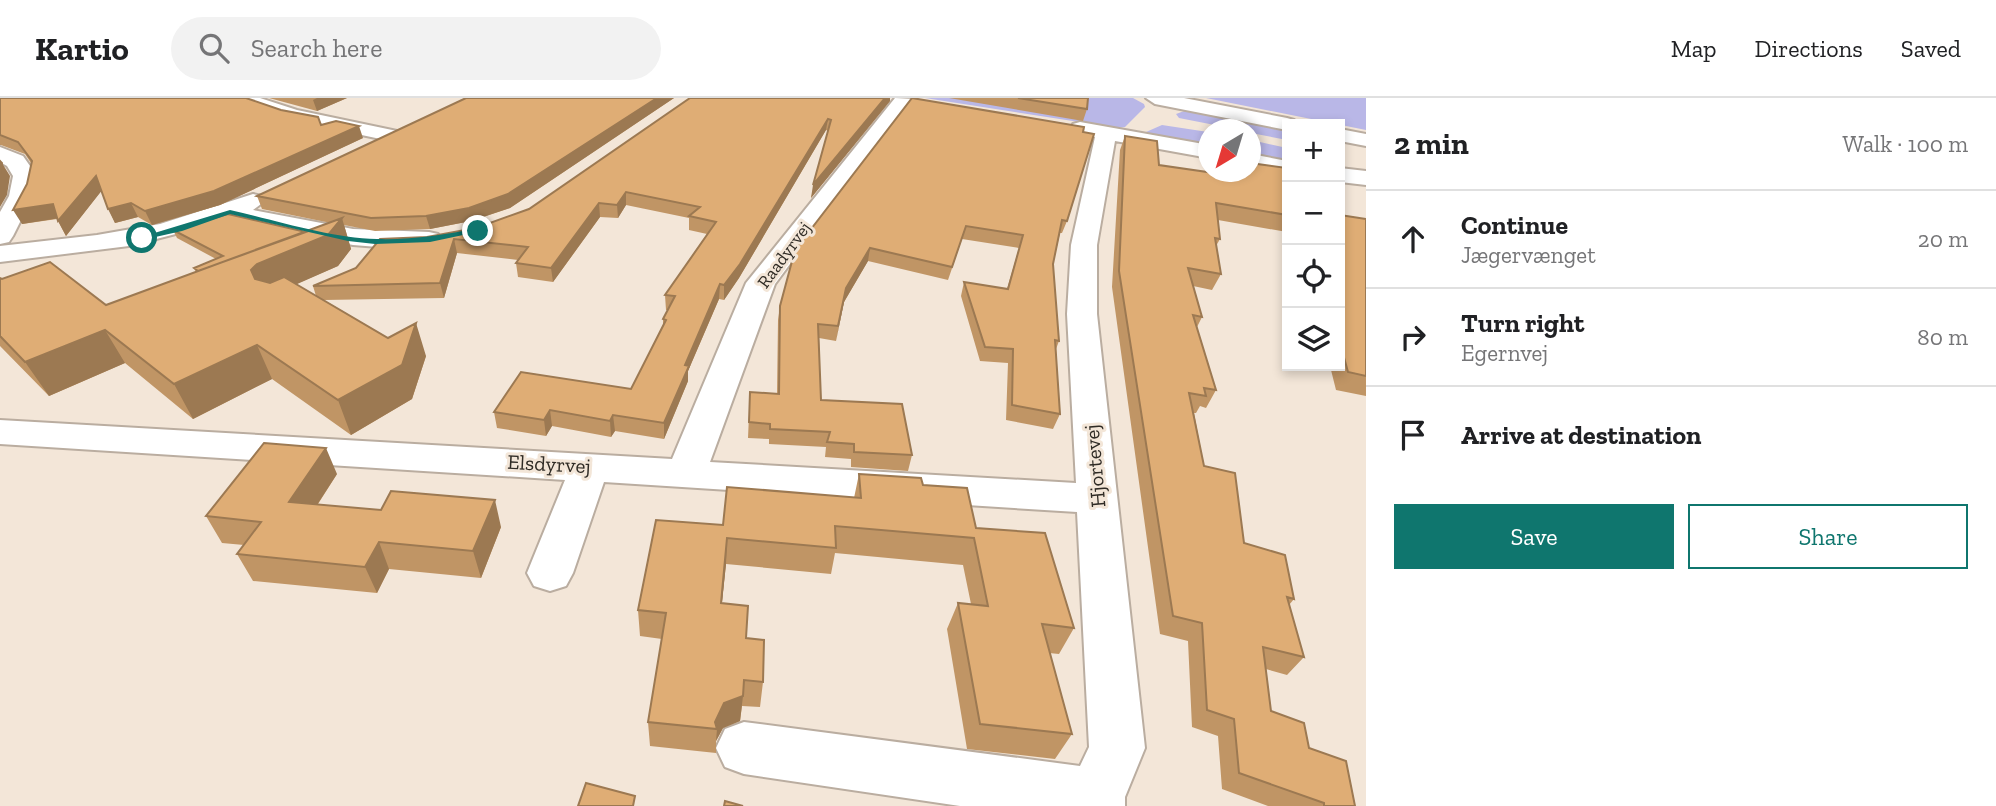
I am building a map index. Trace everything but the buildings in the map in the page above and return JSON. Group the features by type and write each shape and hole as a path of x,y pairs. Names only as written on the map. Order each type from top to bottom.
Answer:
{"street":[{"path":"241,98 293,115 390,135"},
{"name":"Raadyrvej","path":"686,473 761,283 907,99"},
{"path":"1141,117 1198,127"},
{"path":"1141,117 1198,146"},
{"path":"1066,125 1141,117 1282,124"},
{"name":"Hjortevej","path":"744,748 1096,802 1116,748 1082,314 1084,245 1141,117"},
{"path":"353,153 413,125"},
{"path":"1345,136 1366,140"},
{"path":"1261,138 1282,142"},
{"path":"0,154 15,161 25,176 21,196 0,236"},
{"path":"1345,154 1366,158"},
{"path":"1261,163 1282,167"},
{"path":"1345,176 1366,178"},
{"path":"0,254 142,238 230,212 279,188"},
{"path":"230,212 360,248"},
{"path":"310,254 453,236"},
{"name":"Elsdyrvej","path":"0,432 1098,499"},
{"path":"550,573 580,488 594,467"}],"shaded area":[{"path":"925,98 1133,98 1145,107 1125,127 1118,128"},
{"path":"1206,98 1366,98 1366,130 1345,126 1345,119 1311,119"},
{"path":"1187,110 1237,119 1198,119 1198,122 1179,118 1176,114"},
{"path":"1261,123 1282,127 1282,139 1261,135"},
{"path":"1162,125 1198,130 1198,147 1148,135 1146,132"},
{"path":"1261,142 1282,147 1282,162 1261,159"}],"route":[{"path":"142,238 230,212 375,242 430,240 478,231"}]}
